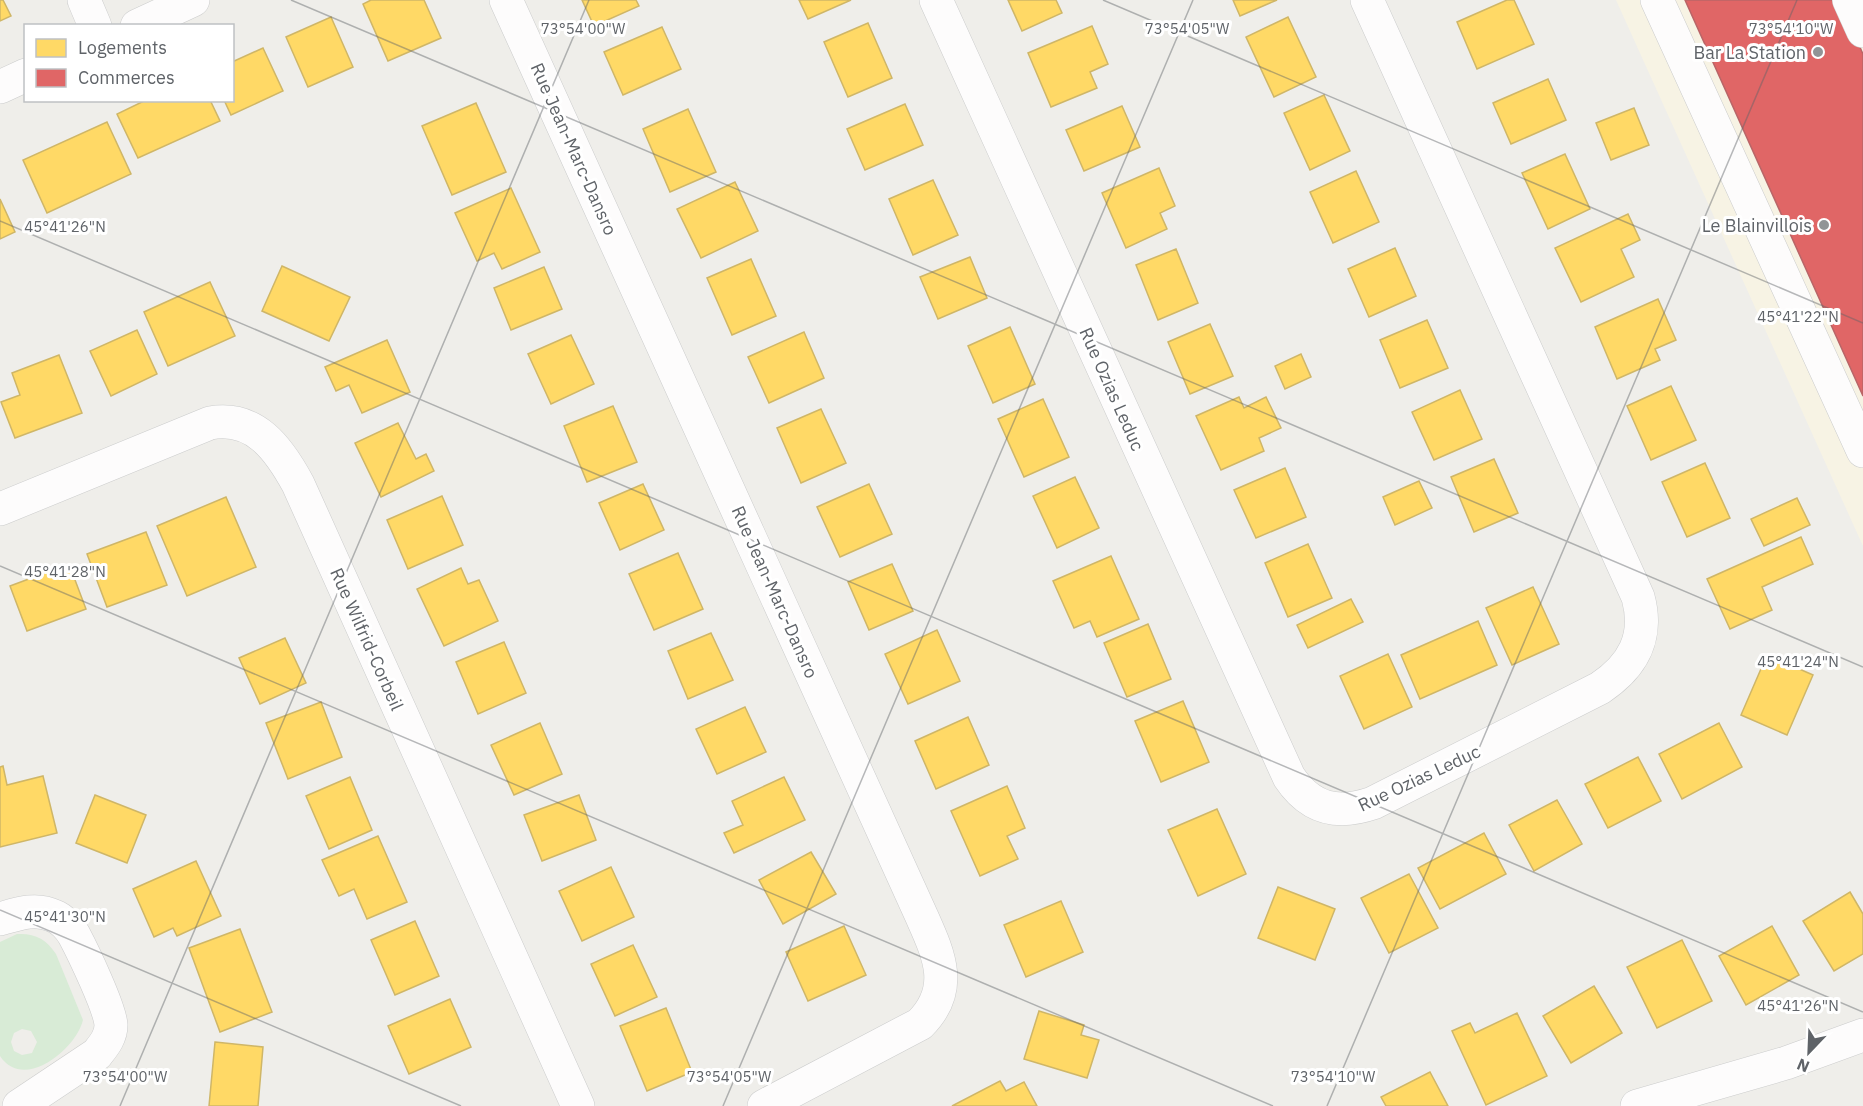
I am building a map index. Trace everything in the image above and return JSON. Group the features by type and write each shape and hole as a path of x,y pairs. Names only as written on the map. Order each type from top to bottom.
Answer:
{"street":[{"path":"84,0 94,24"},
{"path":"141,24 193,0"},
{"name":"Rue Jean-Marc-Dansro","path":"506,0 926,925 941,966 936,1004 920,1024 765,1106"},
{"name":"Rue Ozias Leduc","path":"936,0 1289,777 1307,797 1317,803 1342,811 1373,803 1615,679 1629,663 1640,641 1642,628 1638,597 1366,0"},
{"path":"1657,0 1863,452"},
{"path":"1849,0 1863,31"},
{"path":"0,87 24,76"},
{"name":"Rue Wilfrid-Corbeil","path":"0,509 210,423 223,421 248,426 271,442 298,484 578,1106"},
{"path":"0,919 35,911 55,916 63,922 74,935 105,1005 111,1028 105,1045 97,1054 19,1106"},
{"path":"1637,1106 1786,1063 1863,1035"}],"shaded area":[{"path":"1616,0 1863,0 1863,546"}],"green space":[{"path":"17,934 23,934 40,938 48,944 56,954 83,1020 70,1043 60,1054 35,1068 22,1070 10,1066 0,1056 0,942","holes":["22,1029 31,1031 37,1042 32,1053 22,1055 14,1051 11,1042 14,1033"]}],"building: Logements":[{"path":"0,0 3,0 11,16 0,21"},
{"path":"371,0 424,0 441,38 388,61 363,4"},
{"path":"582,0 636,0 639,6 594,26"},
{"path":"799,0 851,0 808,19"},
{"path":"1008,0 1056,0 1062,13 1022,31"},
{"path":"1233,0 1277,0 1240,16"},
{"path":"1507,0 1514,0 1534,44 1477,69 1457,22"},
{"path":"331,17 353,67 308,87 286,37"},
{"path":"1288,17 1316,77 1274,97 1246,37"},
{"path":"868,23 892,78 848,97 824,42"},
{"path":"1092,26 1108,64 1090,72 1097,88 1051,107 1028,53"},
{"path":"662,27 681,69 623,95 604,52"},
{"path":"263,48 283,91 231,115 225,102 234,102 234,61"},
{"path":"1548,79 1566,120 1511,144 1493,103"},
{"path":"1324,95 1350,151 1310,170 1284,113"},
{"path":"142,102 211,102 220,121 138,158 117,114"},
{"path":"476,103 506,172 452,195 422,126"},
{"path":"905,104 923,145 865,170 847,129"},
{"path":"1122,106 1140,147 1084,171 1066,130"},
{"path":"1634,108 1649,145 1611,160 1596,123"},
{"path":"688,109 716,172 670,192 643,129"},
{"path":"107,122 131,174 47,213 23,160"},
{"path":"1565,154 1590,209 1548,229 1522,173"},
{"path":"1159,168 1175,206 1160,213 1167,229 1126,248 1102,193"},
{"path":"1356,171 1379,222 1333,243 1310,192"},
{"path":"933,180 958,235 913,255 889,199"},
{"path":"735,182 758,231 701,258 677,209"},
{"path":"511,188 540,252 502,269 494,253 477,261 455,213"},
{"path":"0,199 15,232 0,239"},
{"path":"1628,214 1640,240 1621,249 1634,277 1581,302 1555,248"},
{"path":"1395,248 1416,296 1369,317 1348,269"},
{"path":"1176,249 1198,303 1158,320 1136,265"},
{"path":"970,257 987,298 938,319 920,277"},
{"path":"751,259 776,316 732,335 707,278"},
{"path":"282,266 350,297 329,341 262,311"},
{"path":"544,267 562,309 511,330 494,288"},
{"path":"210,282 235,336 168,366 144,312"},
{"path":"1658,299 1676,340 1655,349 1660,360 1617,379 1595,327"},
{"path":"1427,320 1448,368 1400,388 1380,340"},
{"path":"1210,324 1233,376 1190,394 1168,342"},
{"path":"1010,327 1035,384 993,403 968,346"},
{"path":"137,330 157,374 111,396 90,351"},
{"path":"804,332 824,378 769,403 748,357"},
{"path":"571,335 594,384 551,404 528,354"},
{"path":"387,340 410,392 362,413 349,385 336,391 325,367"},
{"path":"1301,354 1311,377 1285,389 1275,366"},
{"path":"59,355 82,413 15,438 1,402 20,395 12,373"},
{"path":"1671,386 1696,440 1651,460 1627,406"},
{"path":"1460,390 1482,439 1434,460 1412,412"},
{"path":"1239,397 1244,408 1266,397 1281,428 1259,438 1264,451 1221,470 1196,416"},
{"path":"1043,399 1069,457 1024,477 998,419"},
{"path":"613,406 637,462 587,482 564,426"},
{"path":"821,409 846,463 801,483 777,428"},
{"path":"398,423 416,459 426,454 434,471 381,497 355,443"},
{"path":"1494,459 1518,513 1474,532 1451,477"},
{"path":"1705,463 1730,518 1687,537 1662,482"},
{"path":"1285,468 1306,517 1256,538 1234,490"},
{"path":"1075,477 1099,528 1057,548 1033,496"},
{"path":"1419,481 1432,508 1395,525 1383,497"},
{"path":"643,484 664,530 620,550 599,503"},
{"path":"869,484 892,534 840,557 817,507"},
{"path":"442,496 463,545 408,569 387,520"},
{"path":"226,497 256,567 187,596 157,526"},
{"path":"1797,498 1810,525 1764,546 1751,519"},
{"path":"146,532 167,585 107,607 87,554"},
{"path":"1801,537 1813,564 1762,587 1772,610 1730,629 1707,579"},
{"path":"1308,544 1332,598 1288,617 1265,563"},
{"path":"678,553 703,609 654,630 629,574"},
{"path":"1111,556 1139,619 1097,637 1090,621 1074,628 1053,581"},
{"path":"69,564 86,609 27,631 10,586"},
{"path":"892,564 913,611 869,630 848,582"},
{"path":"461,568 468,584 479,580 498,621 444,646 417,589"},
{"path":"1533,587 1559,644 1512,665 1486,608"},
{"path":"1351,599 1363,622 1308,648 1297,625"},
{"path":"1478,621 1497,665 1420,699 1401,655"},
{"path":"1148,624 1171,679 1127,697 1104,643"},
{"path":"937,630 960,681 908,704 885,654"},
{"path":"711,633 733,680 688,699 668,651"},
{"path":"285,638 306,683 260,704 239,658"},
{"path":"504,642 526,693 478,714 456,662"},
{"path":"1388,654 1412,707 1364,729 1340,676"},
{"path":"1767,655 1813,675 1787,735 1741,715"},
{"path":"1183,701 1209,762 1161,782 1135,721"},
{"path":"321,702 342,757 288,779 266,723"},
{"path":"745,707 766,752 717,774 696,729"},
{"path":"968,717 989,765 936,789 915,741"},
{"path":"540,723 562,774 514,795 491,745"},
{"path":"1719,723 1742,767 1682,799 1659,754"},
{"path":"1638,757 1661,801 1608,828 1585,784"},
{"path":"3,766 7,785 43,776 57,833 0,847 0,767"},
{"path":"350,777 372,830 329,849 306,796"},
{"path":"784,777 805,820 734,853 724,833 743,825 732,801"},
{"path":"1007,786 1025,828 1007,836 1018,859 980,876 951,811"},
{"path":"95,795 146,815 127,863 76,843"},
{"path":"579,795 596,840 542,861 524,815"},
{"path":"1557,800 1582,844 1534,871 1509,825"},
{"path":"1217,809 1246,874 1198,896 1168,830"},
{"path":"1484,833 1506,874 1440,909 1418,868"},
{"path":"378,836 407,902 367,919 354,889 339,896 322,860"},
{"path":"811,852 836,894 783,924 759,880"},
{"path":"196,861 221,916 177,936 173,928 154,937 133,889"},
{"path":"611,867 634,917 582,941 559,891"},
{"path":"1409,874 1438,928 1389,953 1361,898"},
{"path":"1278,887 1335,909 1315,960 1258,938"},
{"path":"1850,892 1863,914 1863,954 1834,971 1803,921"},
{"path":"1061,901 1083,952 1026,977 1004,925"},
{"path":"415,921 439,976 395,995 371,940"},
{"path":"844,926 866,975 808,1001 786,952"},
{"path":"1772,926 1799,975 1746,1005 1719,956"},
{"path":"240,929 272,1012 220,1032 189,948"},
{"path":"1682,940 1712,1001 1657,1028 1627,967"},
{"path":"633,945 657,997 615,1016 591,964"},
{"path":"1594,986 1622,1033 1571,1063 1543,1016"},
{"path":"450,999 471,1047 409,1074 388,1026"},
{"path":"666,1008 692,1072 647,1091 620,1026"},
{"path":"1039,1011 1084,1025 1081,1035 1099,1040 1087,1078 1024,1059"},
{"path":"1517,1013 1547,1076 1486,1105 1452,1031 1470,1023 1475,1033"},
{"path":"215,1042 263,1047 258,1106 209,1106"},
{"path":"1430,1072 1448,1106 1386,1106 1381,1097"},
{"path":"1000,1081 1006,1091 1024,1082 1037,1106 952,1106"}],"building: Commerces":[{"name":"Le Blainvillois","path":"1685,0 1839,0 1863,54 1863,396"}],"place":[{"name":"Bar La Station","path":"1818,52"},
{"name":"Le Blainvillois","path":"1824,225"}]}
